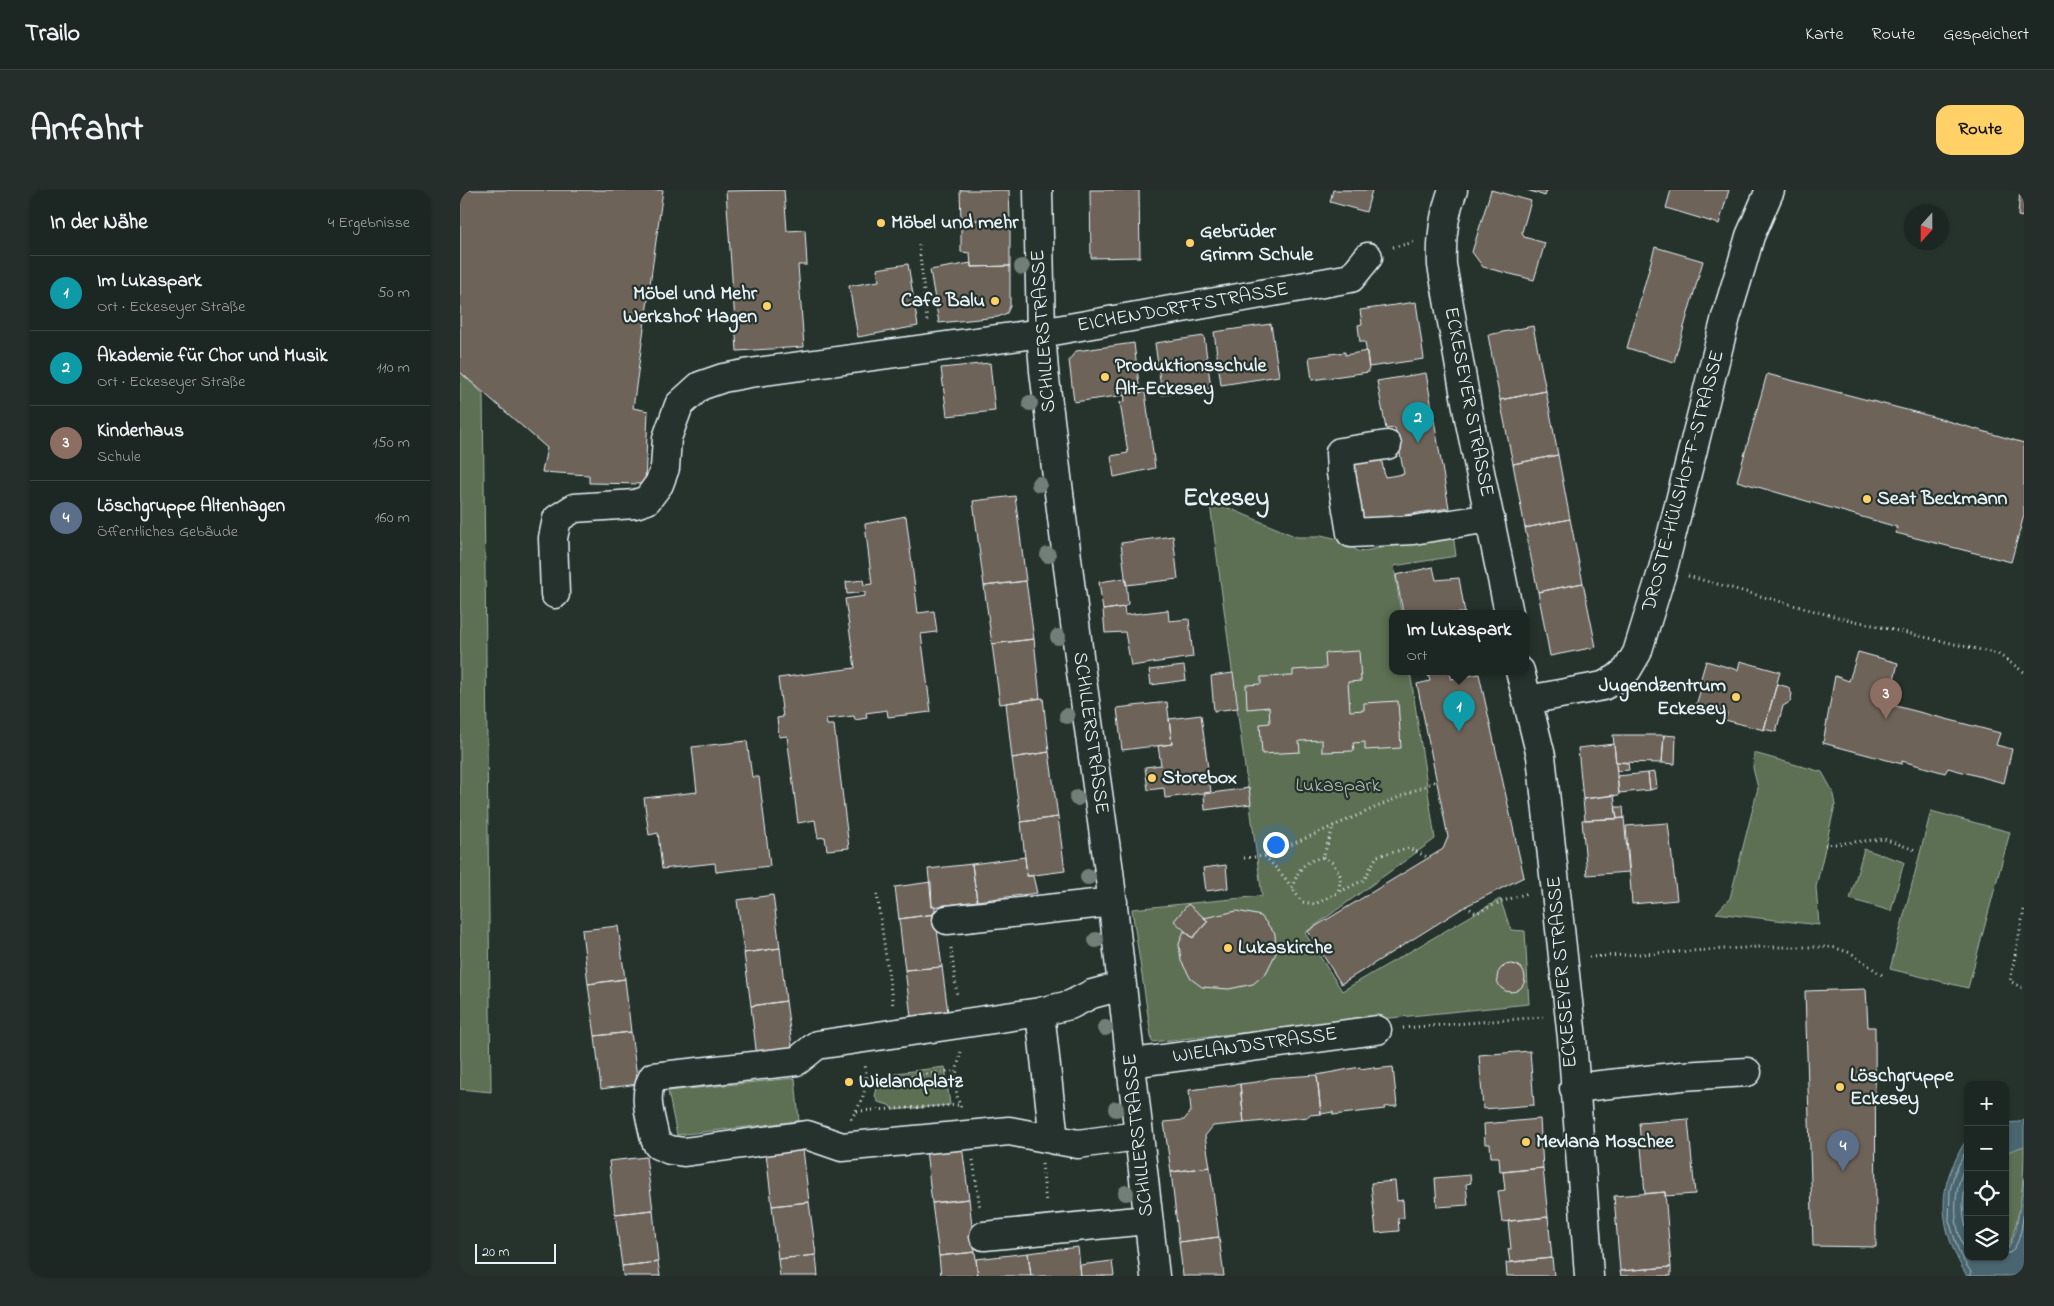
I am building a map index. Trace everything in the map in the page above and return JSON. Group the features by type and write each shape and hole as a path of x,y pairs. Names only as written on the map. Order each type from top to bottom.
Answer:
{"street":[{"name":"SCHILLERSTRASSE","path":"1038,190 1040,333 1044,371 1076,633 1113,902 1132,1063 1147,1220 1155,1276"},
{"name":"ECKESEYER STRASSE","path":"1453,190 1445,210 1441,244 1442,265 1467,404 1508,610"},
{"name":"DROSTE-HÜLSHOFF-STRASSE","path":"1528,700 1603,686 1616,680 1627,670 1637,653 1663,570 1726,318 1750,236 1770,190"},
{"name":"EICHENDORFFSTRASSE","path":"555,594 553,538 558,519 574,508 635,504 647,500 659,484 665,468 667,438 679,405 700,386 723,378 750,372 1040,333 1351,278 1368,257"},
{"path":"1387,445 1340,452 1341,473 1351,533 1413,530 1490,518"},
{"name":"ECKESEYER STRASSE","path":"1521,675 1541,756 1564,959 1589,1276"},
{"path":"947,920 1113,902"},
{"path":"1122,986 1092,994 1070,1005 1040,1012 817,1045 797,1061 665,1075 653,1078 648,1086 647,1097 655,1139 658,1145 670,1150 684,1152 807,1135 842,1147 1009,1131 1078,1144 1138,1136"},
{"path":"1040,1012 1047,1138"},
{"name":"WIELANDSTRASSE","path":"1132,1063 1377,1030"},
{"path":"1574,1088 1682,1076 1747,1072"},
{"path":"984,1236 1147,1220"}],"path":[{"path":"1368,257 1393,247 1414,242 1441,244"},
{"path":"919,244 930,348"},
{"path":"1663,570 1829,615 1998,654 2024,672"},
{"path":"1244,858 1265,856 1334,824 1436,781"},
{"path":"1324,857 1334,824"},
{"path":"1825,844 1884,839 1915,850"},
{"path":"1265,856 1302,902 1316,904 1364,880 1377,856 1409,848 1427,857"},
{"path":"1292,888 1298,872 1309,861 1324,857 1333,863 1341,877 1338,893"},
{"path":"1466,906 1476,914 1503,901 1555,885"},
{"path":"877,894 897,1034"},
{"path":"2024,910 2010,981 2024,989"},
{"path":"1564,959 1760,946 1832,947 1851,953 1882,975"},
{"path":"1377,1030 1569,1015"},
{"path":"842,1147 849,1122 863,1102 867,1078 863,1039"},
{"path":"867,1078 890,1080 956,1070"},
{"path":"857,1111 959,1105"},
{"path":"970,1135 984,1236"},
{"path":"1047,1138 1048,1230"}],"green space":[{"path":"460,372 483,394 491,1092 460,1089"},
{"name":"Lukaspark","path":"1217,503 1297,537 1317,537 1321,535 1342,540 1359,552 1453,534 1456,556 1394,566 1401,610 1389,610 1389,675 1411,675 1435,839 1305,933 1342,991 1500,899 1511,930 1525,931 1529,1004 1152,1042 1132,909 1262,896 1210,504"},
{"path":"1754,753 1822,772 1832,790 1835,805 1816,887 1819,925 1716,913 1730,898 1758,788 1753,768"},
{"path":"1931,811 2010,832 1968,988 1890,969"},
{"path":"1864,849 1904,862 1891,911 1850,899"},
{"path":"945,1067 950,1105 893,1110 889,1105 878,1102 875,1096 878,1085 890,1080 896,1073"},
{"path":"795,1078 799,1121 677,1135 668,1091"},
{"path":"2024,1146 2021,1199 2009,1246 2009,1171 2009,1151"}],"water":[{"path":"2024,1119 2024,1146 2009,1151 2009,1123 2019,1122"},
{"path":"1964,1144 1964,1261 2009,1261 2009,1247 2016,1231 2024,1179 2024,1276 1967,1276 1959,1262 1948,1234 1944,1204 1949,1174"}],"building":[{"path":"460,190 663,190 633,408 648,411 645,484 589,483 589,475 542,472 547,448 460,372"},
{"name":"Möbel und Mehr Werkshof Hagen","path":"784,190 787,231 805,230 807,265 798,265 804,347 737,351 726,191"},
{"path":"960,190 1009,190 1010,220 961,220"},
{"path":"1090,190 1139,190 1140,257 1091,258"},
{"path":"1333,190 1372,190 1366,212 1330,202"},
{"path":"1491,190 1531,201 1522,232 1524,237 1545,243 1534,280 1483,267 1472,252"},
{"path":"1527,190 1547,190 1545,196"},
{"path":"1671,190 1729,190 1719,224 1666,208"},
{"path":"2020,190 2024,190 2024,217 2018,216"},
{"path":"961,220 1010,220 1010,266 971,267 970,253 961,252"},
{"path":"1655,247 1703,261 1674,362 1627,348"},
{"path":"971,263 971,267 1010,266 1010,306 1007,313 998,317 939,323 930,270"},
{"path":"908,264 918,326 858,337 849,286 879,281 877,269"},
{"path":"1416,302 1424,359 1369,367 1365,342 1360,342 1358,325 1362,324 1360,310"},
{"path":"1271,324 1279,376 1221,385 1214,332"},
{"path":"1533,326 1546,391 1500,400 1488,335"},
{"path":"1204,336 1211,388 1162,395 1155,343"},
{"name":"Produktionsschule Alt-Eckesey","path":"1134,343 1140,393 1074,402 1069,360 1076,351"},
{"path":"1367,351 1369,372 1312,380 1309,357 1345,352 1345,355"},
{"path":"990,363 995,411 947,416 941,368"},
{"path":"1426,373 1449,508 1362,522 1351,462 1381,457 1385,477 1404,474 1395,428 1386,429 1377,381"},
{"path":"1767,374 1930,416 2024,443 2024,515 2011,562 1896,533 1897,527 1737,481"},
{"path":"1546,391 1558,455 1513,464 1500,400"},
{"path":"1145,392 1155,468 1114,477 1111,456 1128,453 1120,402 1125,401 1124,395"},
{"path":"1558,455 1570,519 1525,528 1513,464"},
{"path":"1015,496 1026,581 984,586 973,501"},
{"path":"906,516 918,613 934,611 937,632 921,634 931,712 888,717 887,710 866,713 867,718 855,720 854,716 826,719 827,725 834,725 849,848 827,850 825,837 818,838 815,820 798,823 787,736 779,737 777,718 783,717 778,678 855,668 845,599 865,596 865,592 847,594 846,582 863,580 864,585 872,584 865,524"},
{"path":"1570,519 1583,583 1538,592 1525,528"},
{"path":"1173,536 1178,579 1126,585 1121,543"},
{"path":"1433,567 1436,580 1459,578 1464,610 1402,610 1396,575"},
{"path":"1126,578 1128,604 1124,607 1103,610 1099,582"},
{"path":"1026,581 1034,639 992,644 984,586"},
{"path":"1583,583 1596,647 1550,656 1538,592"},
{"path":"1124,607 1125,615 1168,610 1169,621 1189,619 1193,657 1131,666 1125,632 1105,633 1103,610"},
{"path":"1034,639 1040,698 1000,704 992,644"},
{"path":"1359,651 1361,681 1348,682 1350,711 1364,710 1364,703 1398,701 1401,748 1365,750 1365,742 1353,743 1354,751 1322,752 1322,740 1299,741 1300,752 1262,754 1260,724 1270,723 1269,707 1247,709 1246,685 1261,684 1261,677 1293,676 1293,670 1326,668 1325,653"},
{"path":"1858,652 1898,663 1888,704 2000,733 1996,745 2012,749 2004,783 1948,768 1945,773 1902,761 1902,764 1823,743 1835,676 1849,681"},
{"name":"Jugendzentrum Eckesey","path":"1706,661 1738,670 1740,661 1780,672 1764,730 1725,720 1727,713 1696,705 1701,689 1698,688"},
{"path":"1184,666 1186,680 1151,685 1149,670"},
{"path":"1233,673 1238,708 1214,711 1211,676"},
{"path":"1428,675 1451,675 1451,679 1479,675 1524,877 1466,906 1341,984 1308,931 1443,849 1448,837 1417,684 1430,681"},
{"path":"1777,684 1788,687 1792,694 1790,702 1783,706 1776,732 1764,729"},
{"path":"1043,698 1049,752 1012,758 1006,703"},
{"path":"1167,702 1172,744 1122,750 1117,708"},
{"path":"1201,715 1211,792 1165,798 1164,788 1148,790 1145,767 1161,765 1158,746 1172,744 1169,719"},
{"path":"1613,735 1664,735 1662,763 1616,762"},
{"path":"1664,735 1676,736 1675,764 1662,763"},
{"path":"747,741 752,777 759,777 770,866 716,872 715,863 662,869 658,833 649,835 644,798 697,792 692,747"},
{"path":"1614,744 1619,795 1583,799 1578,748"},
{"path":"1049,752 1058,817 1021,822 1012,758"},
{"path":"1616,762 1628,763 1629,770 1617,771"},
{"path":"1655,772 1657,788 1650,790 1648,773"},
{"path":"1648,773 1650,790 1619,793 1617,776"},
{"path":"1249,788 1251,804 1205,810 1204,794"},
{"path":"1614,795 1617,819 1585,820 1583,799"},
{"path":"1615,807 1623,807 1624,818 1617,819"},
{"path":"1058,817 1065,871 1027,876 1021,822"},
{"path":"1624,818 1629,872 1587,875 1582,820"},
{"path":"1668,823 1677,900 1632,904 1626,826"},
{"path":"1025,857 1027,876 1033,876 1037,893 977,901 972,864"},
{"path":"972,864 977,901 932,907 928,869"},
{"path":"1226,865 1228,888 1206,891 1203,868"},
{"path":"931,882 932,907 935,906 935,914 899,919 895,887"},
{"path":"773,895 780,948 744,953 737,900"},
{"path":"1188,904 1208,921 1193,938 1174,921"},
{"name":"Lukaskirche","path":"1237,911 1261,916 1275,934 1276,953 1266,973 1253,984 1229,989 1202,987 1191,979 1181,961 1179,944 1184,931 1193,938 1208,921 1204,918"},
{"path":"935,914 942,967 905,970 899,919"},
{"path":"618,926 625,979 588,984 582,930"},
{"path":"780,948 786,1001 751,1006 744,953"},
{"path":"1511,964 1521,968 1525,978 1521,988 1511,992 1501,988 1497,978 1501,968"},
{"path":"942,967 949,1020 912,1024 905,970"},
{"path":"625,979 631,1032 595,1036 588,984"},
{"path":"1866,989 1868,1027 1875,1027 1876,1247 1813,1246 1805,991"},
{"path":"786,1001 793,1053 757,1058 751,1006"},
{"path":"631,1032 638,1084 601,1089 595,1036"},
{"path":"1530,1051 1534,1105 1483,1109 1479,1055"},
{"path":"1360,1067 1360,1069 1374,1067 1374,1069 1393,1067 1397,1106 1333,1115 1333,1112 1321,1114 1317,1075"},
{"path":"1317,1075 1321,1114 1309,1115 1309,1117 1244,1123 1240,1084 1271,1078"},
{"path":"1240,1084 1244,1123 1213,1126 1205,1136 1210,1167 1171,1172 1164,1122 1184,1120 1191,1111 1189,1090"},
{"path":"1540,1119 1543,1168 1500,1172 1499,1157 1491,1157 1490,1144 1485,1144 1484,1124"},
{"path":"1688,1119 1695,1194 1665,1196 1665,1192 1645,1194 1639,1123"},
{"path":"962,1146 969,1199 932,1203 926,1150"},
{"path":"803,1149 809,1202 772,1206 766,1153"},
{"path":"646,1157 653,1210 615,1214 609,1161"},
{"path":"1210,1167 1219,1237 1179,1242 1171,1172"},
{"path":"1543,1168 1548,1217 1502,1222 1498,1191 1505,1190 1503,1172"},
{"path":"1470,1175 1471,1183 1466,1184 1468,1205 1437,1207 1435,1178"},
{"path":"1395,1181 1397,1201 1403,1200 1404,1218 1398,1218 1399,1231 1376,1233 1371,1183"},
{"path":"1665,1192 1671,1267 1620,1271 1614,1196"},
{"path":"969,1199 975,1252 939,1256 932,1203"},
{"path":"809,1202 816,1255 778,1259 772,1206"},
{"path":"653,1210 658,1262 622,1266 615,1214"},
{"path":"1548,1217 1552,1258 1510,1262 1508,1249 1511,1249 1508,1221"},
{"path":"1219,1237 1224,1276 1183,1276 1179,1242"},
{"path":"1078,1247 1081,1276 1031,1276 1028,1253"},
{"path":"975,1252 978,1276 941,1276 939,1256"},
{"path":"1028,1253 1031,1276 978,1276 976,1259"},
{"path":"816,1255 818,1276 780,1276 778,1259"},
{"path":"1552,1258 1554,1276 1507,1276 1506,1263"},
{"path":"1112,1261 1114,1276 1081,1276 1080,1265"},
{"path":"658,1262 660,1276 623,1276 622,1266"},
{"path":"1671,1267 1671,1276 1621,1276 1620,1271"}],"place":[{"name":"Möbel und mehr","path":"881,223"},
{"name":"Gebrüder Grimm Schule","path":"1190,243"},
{"name":"Cafe Balu","path":"995,301"},
{"name":"Möbel und Mehr Werkshof Hagen","path":"767,306"},
{"name":"Produktionsschule Alt-Eckesey","path":"1105,377"},
{"name":"Akademie für Chor und Musik","path":"1418,443"},
{"name":"Seat Beckmann","path":"1867,499"},
{"name":"Jugendzentrum Eckesey","path":"1736,697"},
{"name":"Kinderhaus","path":"1886,719"},
{"name":"Im Lukaspark","path":"1459,732"},
{"name":"Storebox","path":"1152,778"},
{"name":"Lukaskirche","path":"1228,948"},
{"name":"Wielandplatz","path":"849,1082"},
{"name":"Löschgruppe Eckesey","path":"1840,1087"},
{"name":"Mevlana Moschee","path":"1526,1142"},
{"name":"Löschgruppe Altenhagen","path":"1843,1171"}],"district":[{"name":"Eckesey","path":"1226,499"}]}
